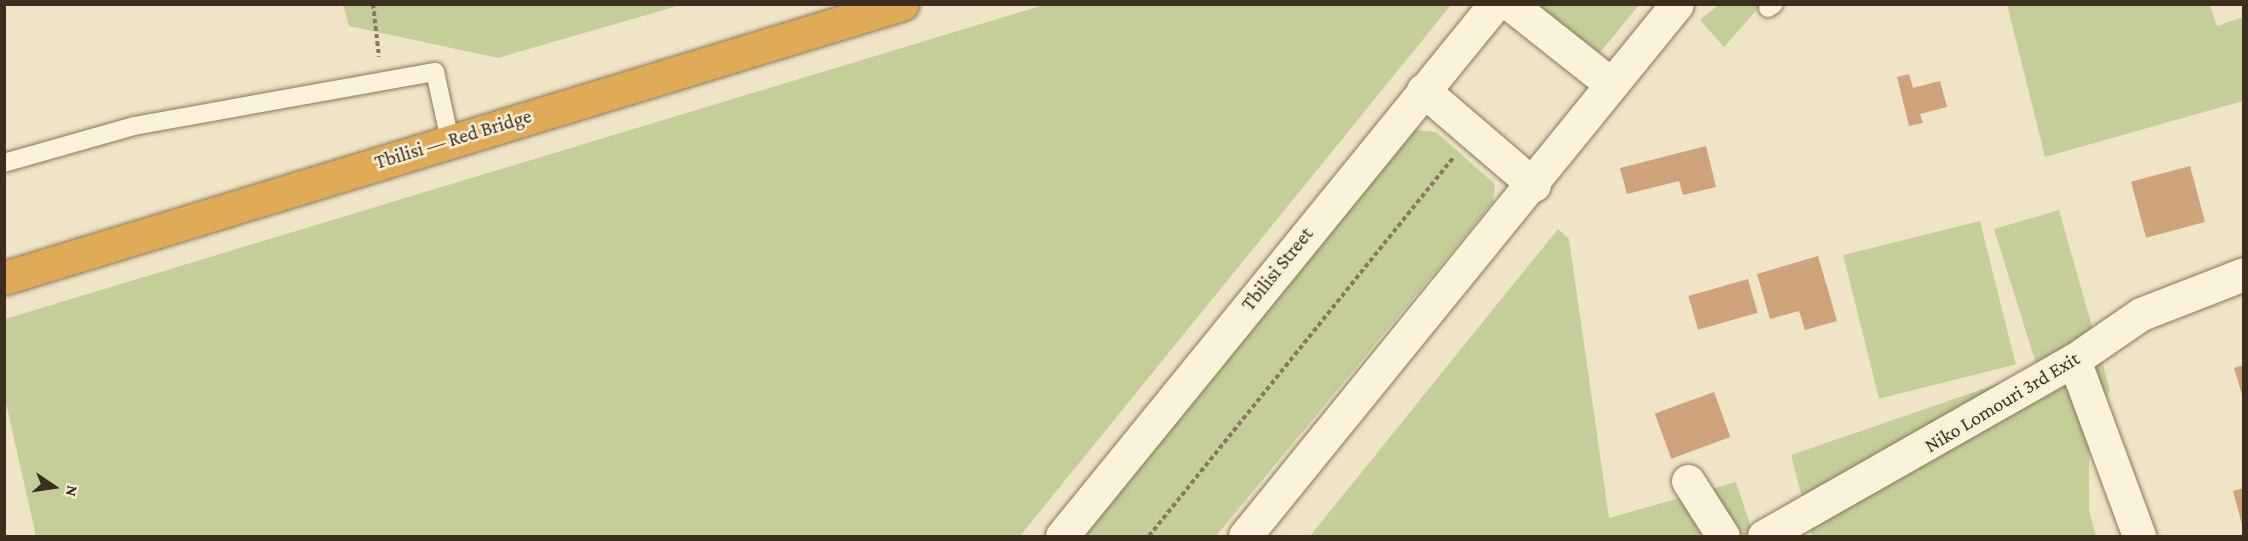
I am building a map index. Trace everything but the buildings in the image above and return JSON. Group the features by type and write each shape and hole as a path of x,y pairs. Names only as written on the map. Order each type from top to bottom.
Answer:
{"highway":[{"name":"Tbilisi — Red Bridge","path":"4,278 450,140 902,4"}],"main road":[{"name":"Tbilisi Street","path":"1062,537 1495,4"},
{"path":"1510,4 1611,84"},
{"path":"1245,537 1534,185 1611,84 1677,4"},
{"path":"1423,90 1534,185"},
{"name":"Niko Lomouri 3rd Exit","path":"1764,537 2074,360 2140,314 2244,274"},
{"path":"2074,360 2139,537"},
{"path":"1688,481 1723,537"}],"lane":[{"path":"4,163 134,126 435,72 450,140"}],"path":[{"path":"373,4 381,82"},
{"path":"1149,537 1473,133"}],"green space":[{"path":"343,4 681,5 498,58 349,26"},
{"path":"1047,4 1451,5 1020,536 36,536 5,399 5,319"},
{"path":"1523,5 1639,5 1593,61"},
{"path":"1718,5 1761,5 1724,47 1700,20"},
{"path":"2007,5 2210,5 2217,26 2243,17 2243,101 2045,157"},
{"path":"1415,130 1436,132 1495,184 1493,202 1216,536 1076,536"},
{"path":"2059,210 2110,390 2089,443 2089,510 2096,536 1812,536 1791,455 2038,370 1994,229"},
{"path":"1980,221 2016,365 1879,399 1843,255"},
{"path":"1558,229 1569,239 1609,518 1736,482 1754,536 1310,536"}]}
